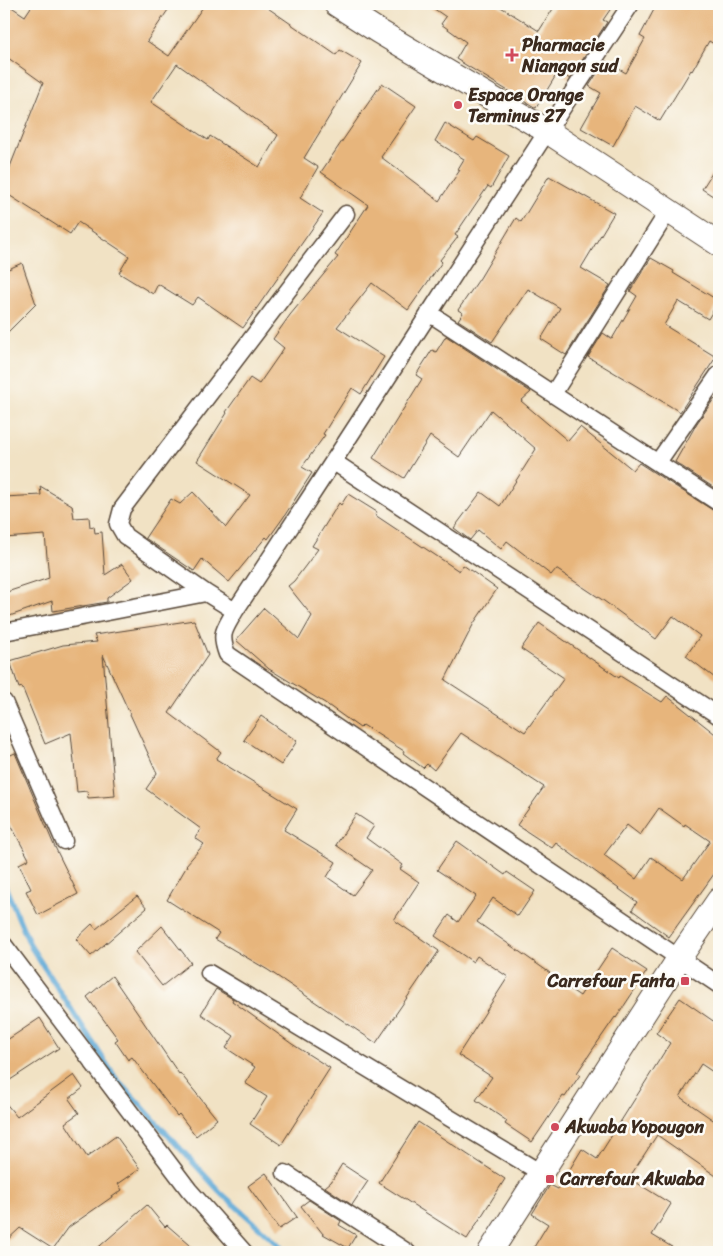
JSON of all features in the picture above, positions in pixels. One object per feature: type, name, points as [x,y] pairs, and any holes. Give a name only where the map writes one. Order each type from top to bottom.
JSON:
[{"type":"street","points":[[336,4],[547,131],[719,244]]},
{"type":"street","points":[[630,4],[334,462],[235,611],[224,631],[222,642],[227,654],[719,985]]},
{"type":"street","points":[[553,394],[668,210]]},
{"type":"street","points":[[235,611],[125,536],[118,524],[122,509],[346,214]]},
{"type":"street","points":[[429,313],[719,503]]},
{"type":"street","points":[[658,462],[719,374]]},
{"type":"street","points":[[334,462],[719,716]]},
{"type":"street","points":[[4,632],[206,593]]},
{"type":"street","points":[[4,702],[64,841]]},
{"type":"street","points":[[490,1252],[680,957],[719,900]]},
{"type":"street","points":[[4,945],[190,1190],[244,1252]]},
{"type":"street","points":[[209,973],[542,1173]]},
{"type":"street","points":[[285,1173],[407,1252]]},
{"type":"building","points":[[4,4],[25,16],[33,4],[172,4],[147,41],[169,56],[205,4],[262,4],[336,55],[340,50],[362,63],[304,158],[318,167],[300,198],[323,213],[243,328],[198,297],[192,305],[158,284],[153,294],[119,273],[129,256],[78,222],[70,234],[4,192],[4,182],[43,83],[4,55]],"holes":[[[177,64],[278,135],[259,167],[210,136],[208,140],[151,102]]]},
{"type":"building","points":[[427,4],[496,4],[539,31],[556,4],[614,4],[603,20],[607,22],[570,79],[558,72],[536,108],[456,59],[466,42],[441,24],[446,17]]},
{"type":"building","points":[[657,4],[719,4],[719,47],[709,41],[660,121],[635,106],[613,146],[581,128],[601,93],[589,86],[605,61],[626,73],[645,39],[640,36]]},
{"type":"building","points":[[382,83],[416,106],[381,157],[439,201],[460,170],[458,169],[464,159],[435,141],[445,123],[474,141],[477,137],[509,156],[491,188],[488,186],[455,235],[458,237],[440,260],[442,262],[408,310],[372,283],[337,327],[384,357],[361,394],[352,388],[323,434],[325,435],[302,467],[312,473],[268,539],[266,537],[229,582],[202,559],[194,571],[145,538],[171,499],[180,504],[193,492],[226,527],[250,495],[197,461],[226,412],[250,378],[259,384],[284,348],[273,339],[290,315],[338,257],[335,255],[368,205],[321,172]]},
{"type":"building","points":[[719,162],[719,200],[702,189]]},
{"type":"building","points":[[549,176],[614,213],[581,268],[610,285],[566,355],[541,339],[560,308],[528,289],[492,342],[458,320],[463,313],[458,310],[480,278],[516,218],[521,222]]},
{"type":"building","points":[[651,258],[719,301],[708,319],[678,301],[664,325],[716,357],[680,412],[588,357],[603,333],[612,339],[637,296],[630,291]]},
{"type":"building","points":[[22,263],[36,304],[4,336],[4,271]]},
{"type":"building","points":[[446,336],[531,392],[521,401],[568,441],[580,427],[633,470],[639,463],[719,513],[719,681],[686,656],[700,636],[673,616],[656,639],[556,569],[551,575],[507,541],[501,549],[478,530],[470,540],[454,528],[481,492],[500,506],[536,449],[491,410],[459,457],[430,436],[404,478],[373,458],[422,379],[416,375],[432,350],[436,352]]},
{"type":"building","points":[[714,399],[719,403],[719,491],[675,462],[697,423]]},
{"type":"building","points":[[40,486],[72,505],[74,518],[89,517],[90,527],[94,526],[95,533],[102,532],[105,575],[122,564],[133,579],[107,598],[107,602],[53,611],[52,601],[4,618],[4,593],[49,578],[45,535],[4,538],[4,497],[41,495]]},
{"type":"building","points":[[348,494],[377,512],[375,515],[459,571],[463,565],[497,589],[474,623],[445,680],[525,732],[564,678],[521,649],[539,623],[619,678],[620,676],[662,702],[667,696],[719,737],[719,867],[669,937],[632,910],[637,902],[556,843],[552,848],[517,825],[544,787],[461,733],[434,770],[427,764],[423,768],[403,753],[404,751],[363,725],[360,728],[325,703],[269,669],[236,640],[264,608],[299,639],[312,616],[288,586],[294,581],[318,549],[312,546],[339,503],[341,505]],"holes":[[[659,808],[684,826],[685,824],[710,841],[683,879],[651,857],[636,879],[604,855],[627,825],[640,835]]]},
{"type":"building","points":[[194,620],[208,655],[169,713],[221,752],[216,759],[297,809],[284,830],[336,862],[327,877],[353,895],[372,870],[336,845],[356,814],[374,826],[366,838],[403,865],[400,869],[419,882],[394,920],[439,951],[376,1043],[268,970],[215,939],[219,933],[167,900],[186,865],[204,844],[195,838],[201,829],[146,789],[157,773],[103,655],[115,796],[88,798],[87,791],[77,792],[71,733],[45,744],[22,687],[19,688],[10,661],[63,645],[97,642],[94,635]]},
{"type":"building","points":[[261,716],[297,741],[281,765],[244,740]]},
{"type":"building","points":[[15,753],[53,843],[78,894],[38,915],[26,891],[31,889],[19,864],[29,859],[4,812],[4,758]]},
{"type":"building","points":[[457,841],[505,875],[507,872],[535,891],[518,916],[493,898],[477,922],[550,973],[549,975],[580,996],[612,948],[647,971],[577,1073],[580,1075],[565,1097],[563,1096],[532,1142],[505,1124],[507,1121],[476,1100],[492,1077],[458,1055],[508,977],[477,956],[473,962],[435,936],[449,915],[458,922],[476,896],[437,870]]},
{"type":"building","points":[[137,896],[147,908],[91,956],[76,939],[92,924],[96,929]]},
{"type":"building","points":[[162,926],[191,963],[162,986],[135,952]]},
{"type":"building","points":[[112,976],[179,1074],[217,1119],[196,1136],[179,1114],[177,1116],[132,1057],[128,1060],[115,1041],[118,1039],[87,997]]},
{"type":"building","points":[[216,989],[233,999],[232,1001],[292,1044],[330,1068],[281,1145],[250,1124],[267,1097],[245,1083],[255,1067],[226,1048],[234,1036],[201,1014]]},
{"type":"building","points":[[680,998],[719,1025],[719,1076],[701,1064],[680,1097],[719,1124],[719,1178],[657,1135],[629,1178],[671,1204],[652,1235],[680,1252],[531,1252],[548,1224],[532,1214],[550,1185],[558,1189],[582,1149],[597,1159],[670,1043],[656,1033]]},
{"type":"building","points":[[40,1018],[59,1048],[4,1084],[4,1042]]},
{"type":"building","points":[[74,1075],[83,1088],[69,1099],[79,1113],[65,1123],[87,1157],[116,1136],[140,1169],[118,1184],[122,1190],[69,1227],[53,1249],[20,1228],[4,1243],[4,1101],[17,1117]]},
{"type":"building","points":[[418,1122],[505,1179],[467,1239],[379,1183]]},
{"type":"building","points":[[342,1164],[368,1181],[352,1205],[325,1187],[331,1182]]},
{"type":"building","points":[[266,1173],[297,1217],[279,1229],[248,1186]]},
{"type":"building","points":[[309,1200],[341,1221],[339,1225],[356,1235],[348,1248],[323,1234],[301,1206]]},
{"type":"building","points":[[147,1205],[165,1227],[167,1225],[198,1252],[93,1252]]},
{"type":"waterway","points":[[4,884],[31,947],[115,1077],[221,1193],[287,1252]]},
{"type":"place","name":"Pharmacie Niangon sud","points":[[512,55]]},
{"type":"place","name":"Espace Orange Terminus 27","points":[[458,105]]},
{"type":"place","name":"Carrefour Fanta","points":[[685,981]]},
{"type":"place","name":"Akwaba Yopougon","points":[[555,1127]]},
{"type":"place","name":"Carrefour Akwaba","points":[[550,1179]]}]
